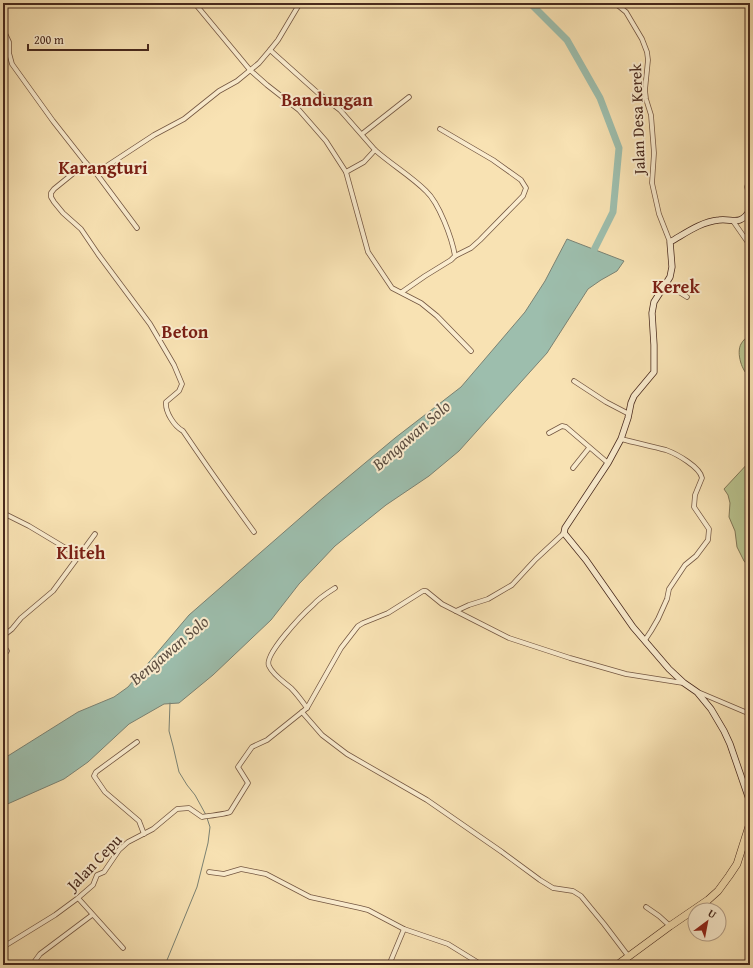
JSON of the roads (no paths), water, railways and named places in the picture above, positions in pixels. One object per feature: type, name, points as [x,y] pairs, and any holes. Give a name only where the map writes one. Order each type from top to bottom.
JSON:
[{"type":"highway","points":[[620,964],[670,926],[708,900],[722,886],[737,864],[750,823]]},
{"type":"street","points":[[188,3],[197,6],[216,31],[250,70],[299,110],[326,141],[346,172],[368,252],[392,288],[421,303],[438,316],[470,351]]},
{"type":"street","points":[[96,173],[154,135],[184,119],[219,91],[237,82],[259,63],[278,40],[300,3]]},
{"type":"street","name":"Jalan Desa Kerek","points":[[456,611],[488,599],[512,585],[564,533],[565,528],[608,463],[621,439],[634,396],[654,372],[652,313],[654,302],[666,284],[671,272],[670,242],[659,214],[652,183],[654,154],[652,124],[645,90],[648,60],[642,39],[626,12],[615,3]]},
{"type":"street","points":[[3,29],[9,42],[9,53],[12,64],[137,228]]},
{"type":"street","points":[[270,50],[318,93],[340,110],[375,150],[388,162],[416,182],[431,197],[451,238],[455,256]]},
{"type":"street","points":[[362,134],[409,97]]},
{"type":"street","points":[[402,292],[455,256],[471,248],[523,196],[526,188],[524,182],[493,160],[440,129]]},
{"type":"street","points":[[346,172],[364,162],[375,150]]},
{"type":"street","points":[[86,163],[54,188],[51,193],[51,197],[63,213],[81,229],[150,324],[174,365],[182,383],[179,391],[166,402],[165,405],[178,428],[183,431],[224,489],[233,505],[254,532]]},
{"type":"street","points":[[750,177],[748,188],[750,199]]},
{"type":"street","points":[[670,242],[696,226],[718,220],[733,221],[743,218],[750,210]]},
{"type":"street","points":[[733,221],[749,244]]},
{"type":"street","points":[[666,284],[687,297]]},
{"type":"street","points":[[574,381],[606,402],[629,414]]},
{"type":"street","points":[[549,432],[562,426],[566,427],[608,463]]},
{"type":"street","points":[[621,439],[667,450],[696,468],[702,478],[695,495],[694,507],[709,530],[708,540],[696,556],[685,565],[669,589],[667,599],[658,619],[645,640]]},
{"type":"street","points":[[573,468],[589,448]]},
{"type":"street","points":[[3,513],[29,526],[79,556]]},
{"type":"street","points":[[564,533],[586,560],[633,627],[669,669],[684,683],[697,692],[750,714]]},
{"type":"street","points":[[3,636],[12,629],[21,618],[53,591],[95,534]]},
{"type":"street","points":[[306,708],[291,689],[273,672],[268,663],[282,638],[314,603],[335,588]]},
{"type":"street","points":[[628,957],[581,896],[573,891],[553,888],[427,800],[347,754],[322,735],[302,712],[311,702],[341,648],[361,624],[388,613],[425,590],[438,602],[509,638],[626,674],[684,683]]},
{"type":"street","points":[[3,645],[7,651],[3,656]]},
{"type":"street","points":[[697,692],[711,709],[724,730],[750,802]]},
{"type":"street","name":"Jalan Cepu","points":[[3,947],[55,915],[78,898],[93,885],[96,876],[104,872],[119,850],[128,842],[153,830],[178,808],[189,808],[202,817],[226,814],[230,812],[248,784],[248,781],[238,766],[250,748],[267,740],[302,712]]},
{"type":"street","points":[[137,742],[96,772],[94,776],[105,792],[139,821],[144,834]]},
{"type":"street","points":[[209,872],[224,874],[241,869],[266,874],[303,895],[364,909],[404,929],[448,944],[482,965]]},
{"type":"street","points":[[78,898],[123,948]]},
{"type":"street","points":[[646,907],[670,926]]},
{"type":"street","points":[[32,965],[40,954],[92,915]]},
{"type":"street","points":[[389,965],[404,929]]},
{"type":"water","points":[[567,239],[624,261],[617,271],[588,289],[547,353],[459,451],[429,476],[386,505],[335,546],[299,584],[271,620],[213,675],[179,703],[164,704],[129,724],[88,762],[64,779],[3,806],[3,759],[78,712],[114,697],[128,687],[189,615],[323,498],[395,438],[461,387],[525,312],[545,281]]},
{"type":"waterway","name":"Bengawan Solo","points":[[530,3],[567,40],[600,98],[619,148],[613,212],[590,258]]},
{"type":"waterway","points":[[170,703],[169,731],[179,772],[195,795],[206,815]]},
{"type":"waterway","points":[[165,965],[197,887],[208,843],[210,827],[207,818]]},
{"type":"district","name":"Bandungan","points":[[327,100]]},
{"type":"district","name":"Karangturi","points":[[103,168]]},
{"type":"district","name":"Kerek","points":[[676,287]]},
{"type":"district","name":"Beton","points":[[185,332]]},
{"type":"district","name":"Kliteh","points":[[81,553]]}]
